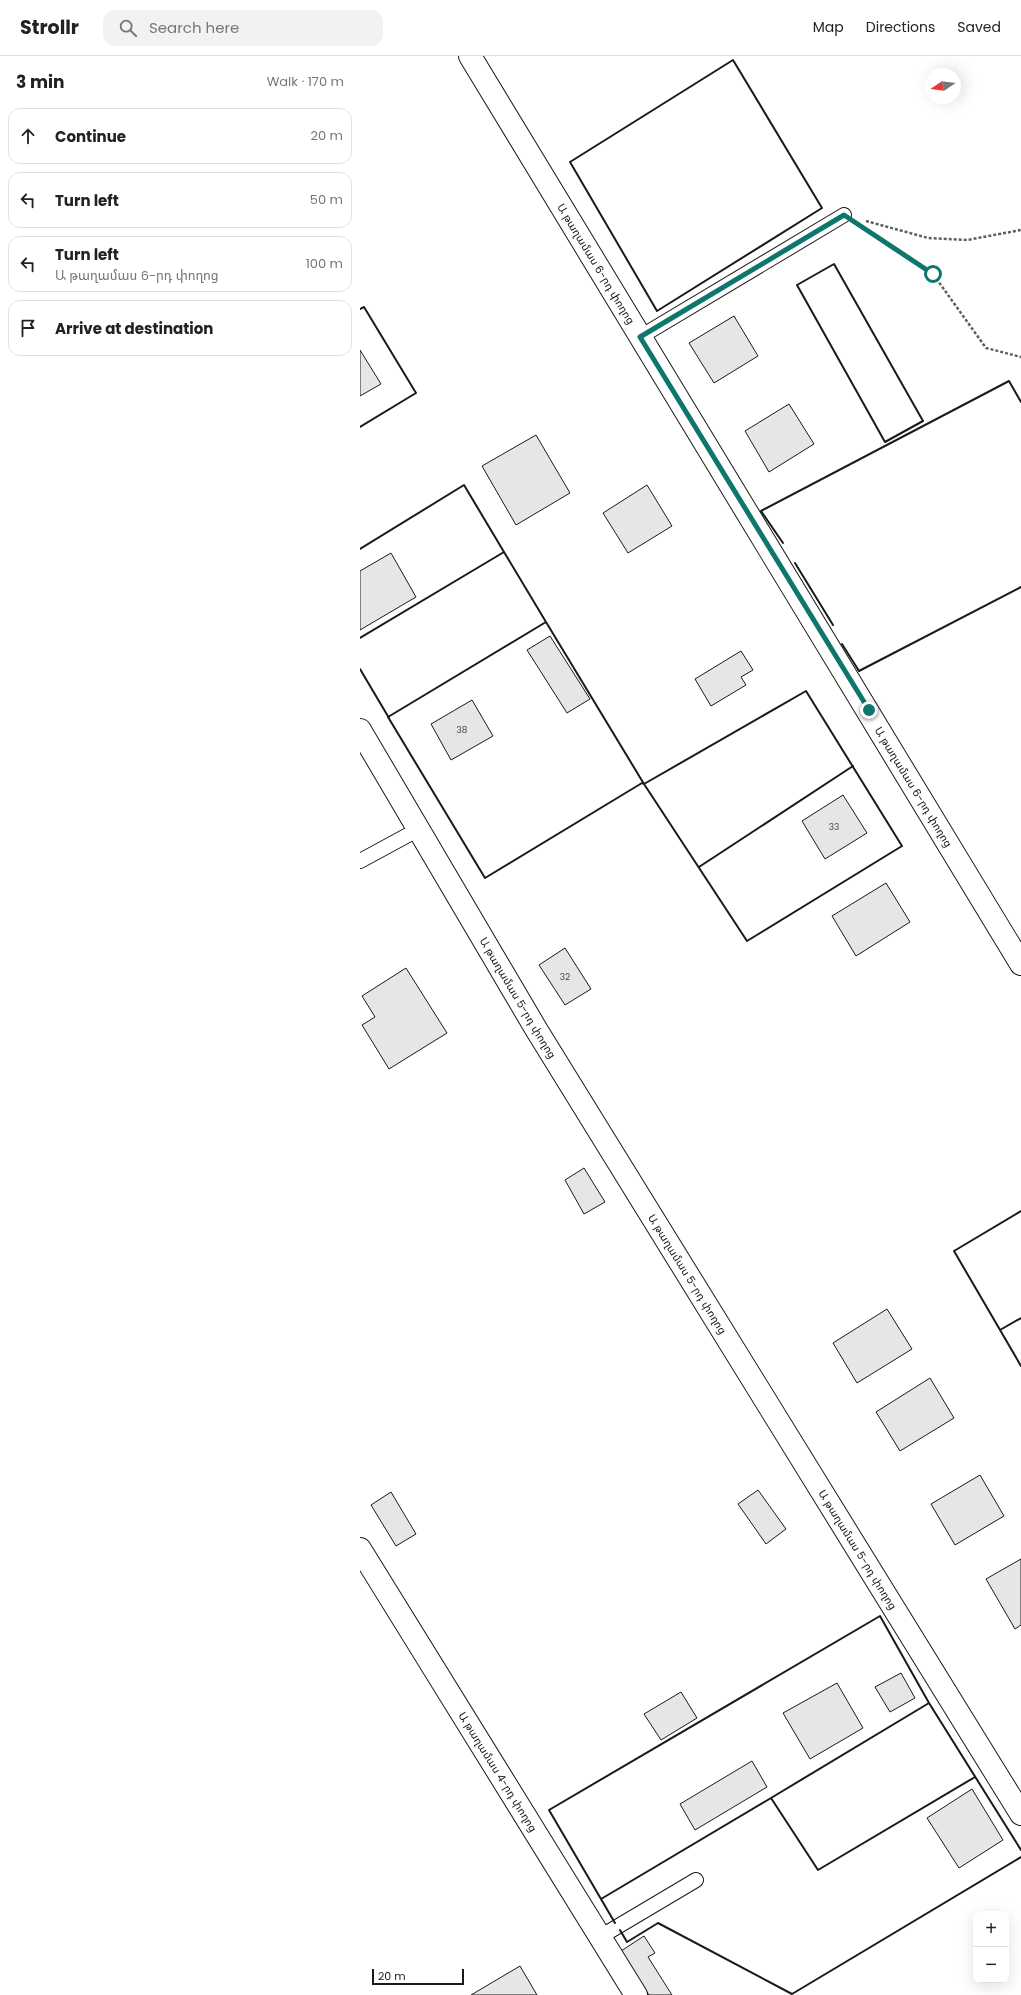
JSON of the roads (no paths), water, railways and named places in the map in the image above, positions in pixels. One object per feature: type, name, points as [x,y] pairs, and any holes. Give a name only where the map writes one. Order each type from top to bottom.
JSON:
[{"type":"street","name":"Ա թաղամաս 6-րդ փողոց","points":[[470,56],[1021,964]]},
{"type":"street","name":"Ա թաղամաս 5-րդ փողոց","points":[[360,730],[536,1029],[1021,1814]]},
{"type":"street","name":"Ա թաղամաս 4-րդ փողոց","points":[[360,1549],[636,1995]]},
{"type":"lane","points":[[640,337],[844,215]]},
{"type":"lane","points":[[360,861],[419,829]]},
{"type":"lane","points":[[600,1937],[696,1880]]}]
